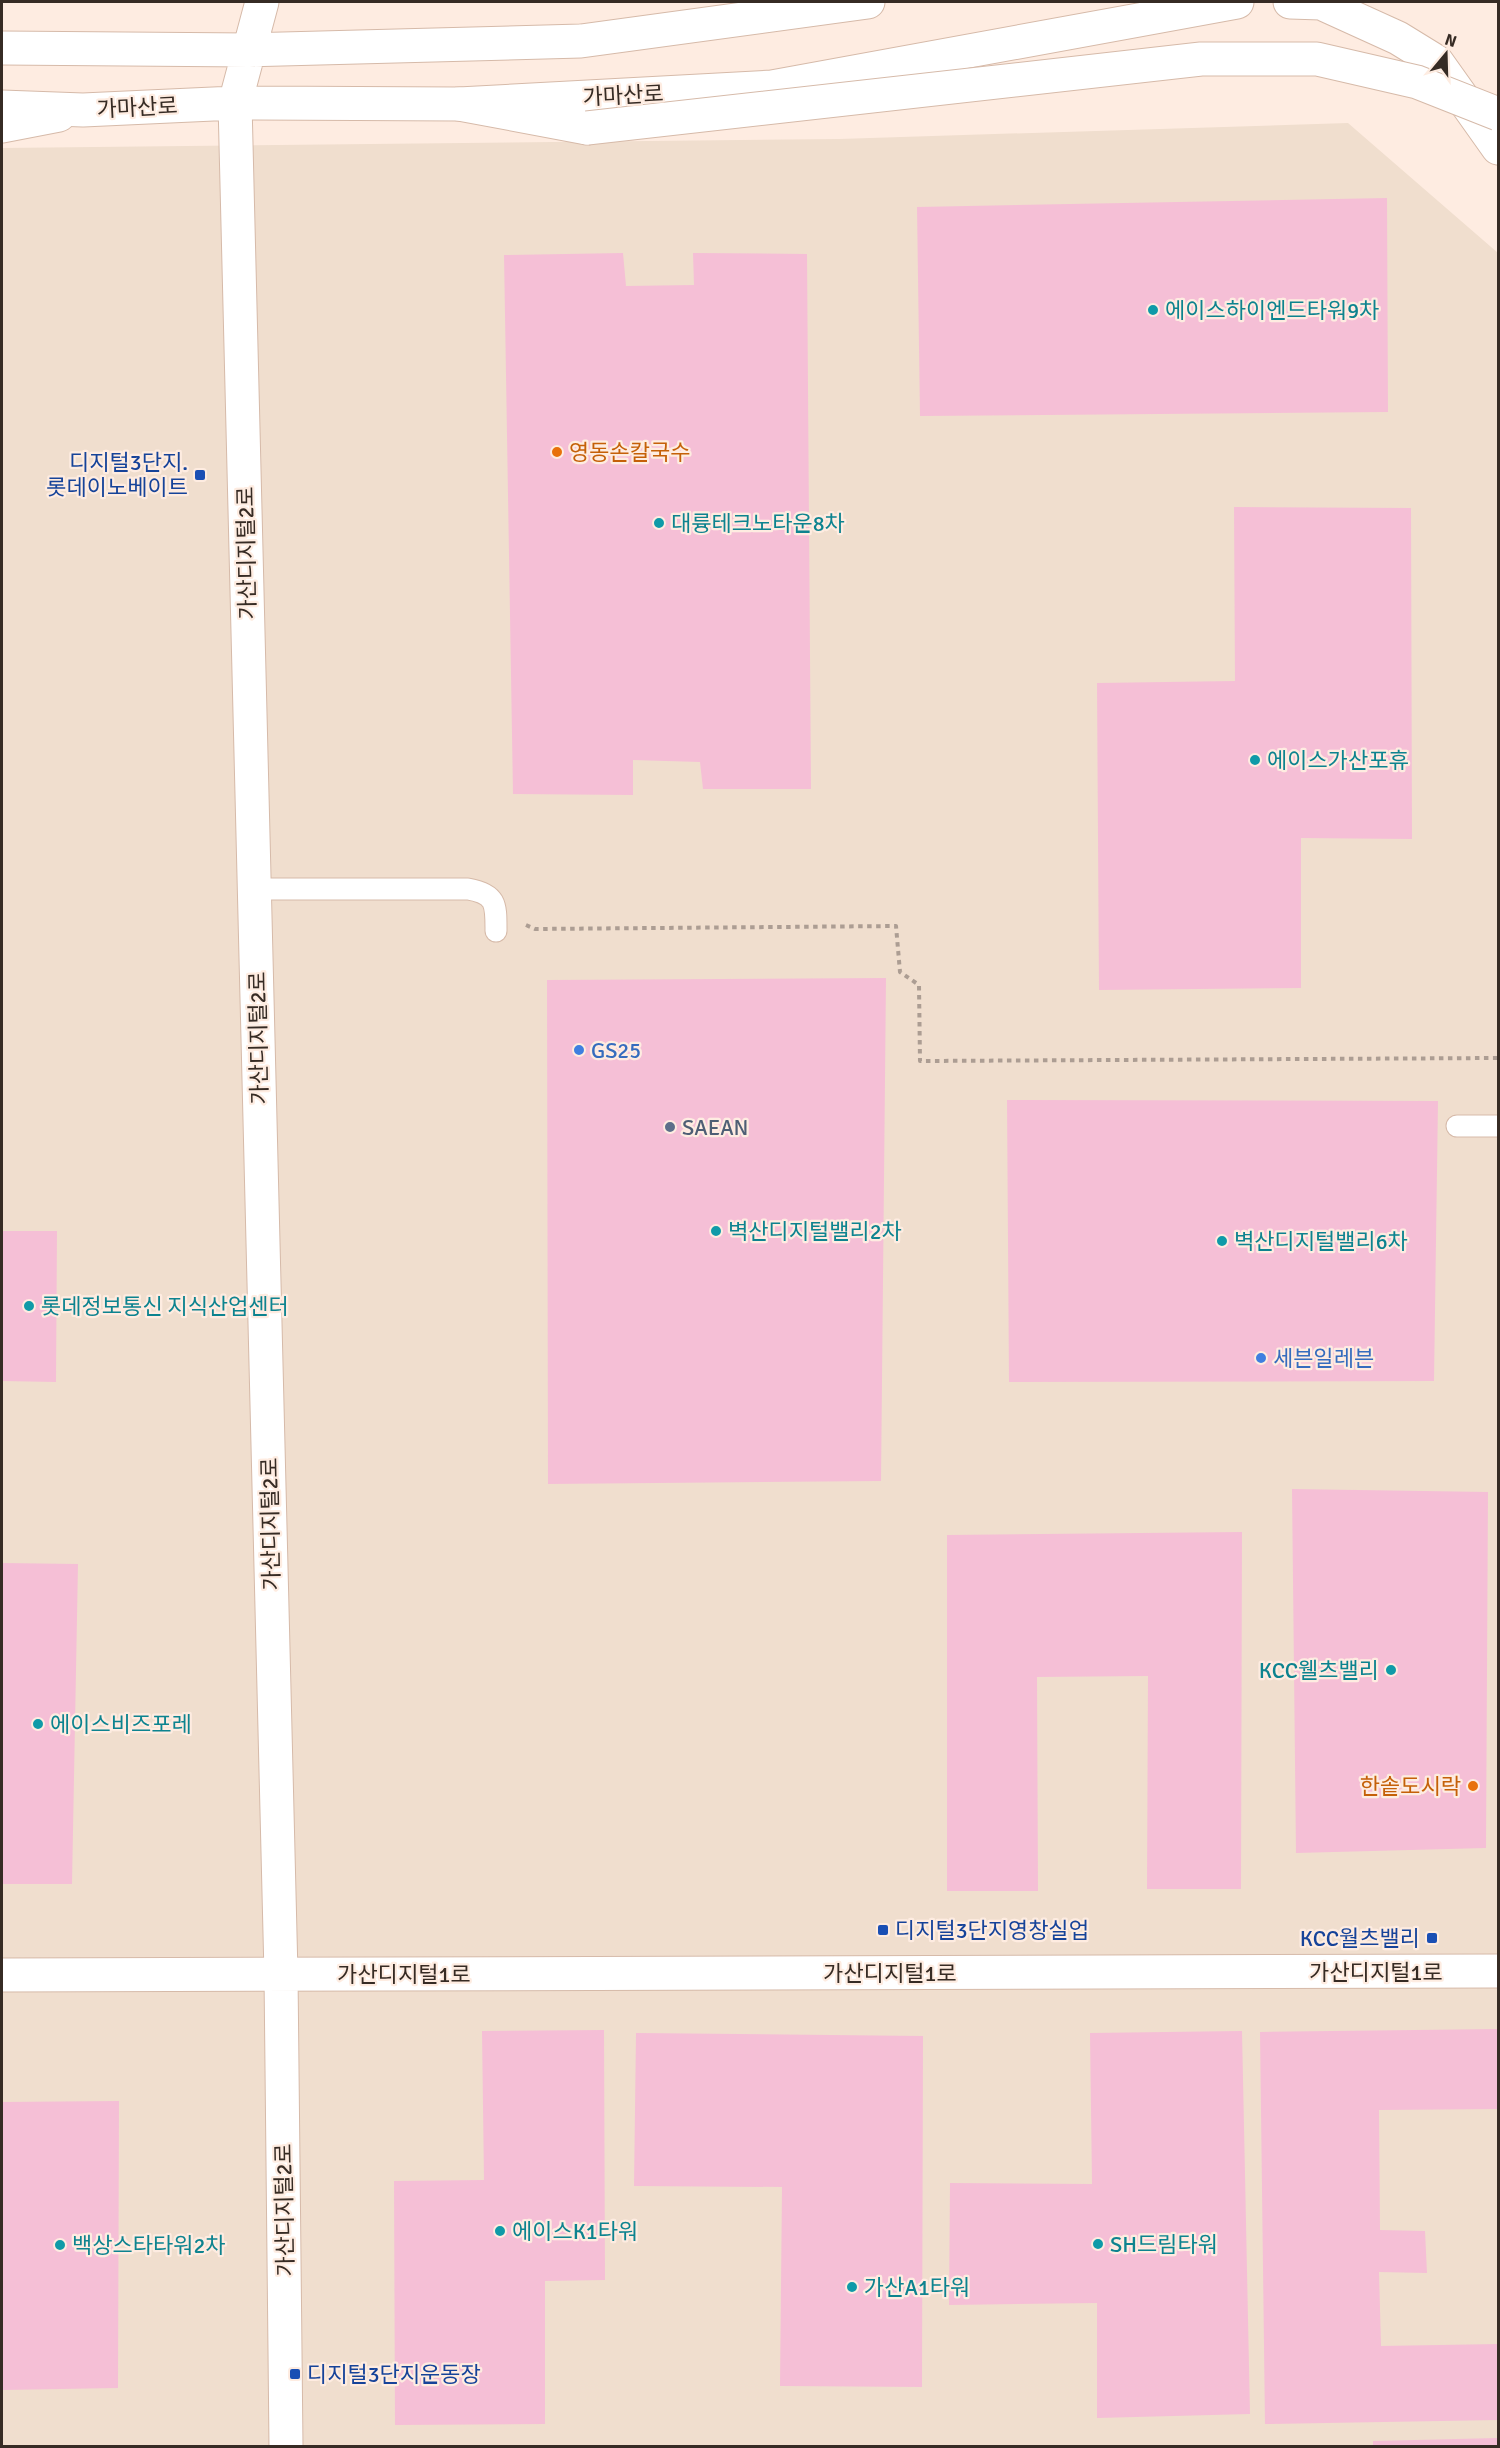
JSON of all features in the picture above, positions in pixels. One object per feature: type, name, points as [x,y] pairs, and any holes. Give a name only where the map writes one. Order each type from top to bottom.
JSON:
[{"type":"street","points":[[249,51],[262,2]]},
{"type":"street","points":[[2,48],[249,51],[581,41],[868,2]]},
{"type":"street","name":"가마산로","points":[[2,106],[83,110],[235,103],[459,104],[772,87],[1237,2]]},
{"type":"street","points":[[1290,2],[1322,3],[1398,38],[1437,62],[1498,148]]},
{"type":"street","name":"가산디지털2로","points":[[249,51],[235,103],[281,1974],[286,2446]]},
{"type":"street","points":[[459,104],[587,128],[1201,59],[1317,59],[1417,82],[1498,114]]},
{"type":"street","points":[[2,126],[83,110]]},
{"type":"street","name":"가산디지털1로","points":[[281,1974],[1498,1971]]},
{"type":"street","points":[[2,1975],[281,1974]]},
{"type":"lane","points":[[254,889],[468,889],[482,891],[490,897],[495,905],[496,920]]},
{"type":"lane","points":[[1457,1126],[1498,1126]]},
{"type":"path","points":[[496,920],[535,929],[896,926],[900,972],[919,985],[920,1061],[1498,1058]]},
{"type":"shaded area","points":[[1348,123],[1498,253],[1498,2446],[2,2446],[2,148],[839,139]]},
{"type":"building","name":"에이스하이엔드타워9차","points":[[1387,198],[1388,412],[920,416],[917,207]]},
{"type":"building","name":"대륭테크노타운8차","points":[[623,253],[626,286],[694,285],[693,253],[807,254],[811,789],[703,789],[700,762],[633,760],[633,795],[513,794],[504,255]]},
{"type":"building","name":"에이스가산포휴","points":[[1234,507],[1411,508],[1412,839],[1301,838],[1301,988],[1099,990],[1097,683],[1235,681]]},
{"type":"building","name":"벽산디지털밸리2차","points":[[886,978],[881,1481],[548,1484],[547,980]]},
{"type":"building","name":"벽산디지털밸리6차","points":[[1007,1100],[1438,1101],[1434,1381],[1009,1382]]},
{"type":"building","name":"롯데정보통신 지식산업센터","points":[[2,1231],[57,1231],[56,1382],[2,1381]]},
{"type":"building","name":"KCC웰츠밸리","points":[[1292,1489],[1488,1492],[1486,1848],[1296,1853]]},
{"type":"building","points":[[1242,1532],[1241,1889],[1147,1889],[1148,1676],[1037,1677],[1038,1891],[947,1891],[947,1535]]},
{"type":"building","name":"에이스비즈포레","points":[[2,1563],[78,1564],[72,1884],[2,1884]]},
{"type":"building","points":[[1498,2029],[1498,2109],[1379,2110],[1380,2230],[1425,2231],[1427,2273],[1379,2272],[1381,2346],[1498,2344],[1498,2420],[1265,2424],[1260,2032]]},
{"type":"building","name":"에이스K1타워","points":[[604,2030],[605,2280],[545,2281],[545,2424],[395,2425],[394,2181],[484,2180],[482,2031]]},
{"type":"building","name":"SH드림타워","points":[[1242,2031],[1250,2414],[1097,2418],[1097,2303],[949,2305],[950,2183],[1092,2184],[1090,2033]]},
{"type":"building","name":"가산A1타워","points":[[636,2033],[923,2036],[922,2387],[780,2386],[782,2187],[634,2186]]},
{"type":"building","name":"백상스타타워2차","points":[[119,2101],[118,2388],[2,2390],[2,2102]]},
{"type":"building","points":[[1498,2438],[1498,2446],[1373,2446],[1373,2441]]},
{"type":"place","name":"에이스하이엔드타워9차","points":[[1153,310]]},
{"type":"place","name":"영동손칼국수","points":[[557,452]]},
{"type":"place","name":"디지털3단지. 롯데이노베이트","points":[[200,475]]},
{"type":"place","name":"대륭테크노타운8차","points":[[659,523]]},
{"type":"place","name":"에이스가산포휴","points":[[1255,760]]},
{"type":"place","name":"GS25","points":[[579,1050]]},
{"type":"place","name":"SAEAN","points":[[670,1127]]},
{"type":"place","name":"벽산디지털밸리2차","points":[[716,1231]]},
{"type":"place","name":"벽산디지털밸리6차","points":[[1222,1241]]},
{"type":"place","name":"롯데정보통신 지식산업센터","points":[[29,1306]]},
{"type":"place","name":"세븐일레븐","points":[[1261,1358]]},
{"type":"place","name":"KCC웰츠밸리","points":[[1391,1670]]},
{"type":"place","name":"에이스비즈포레","points":[[38,1724]]},
{"type":"place","name":"한솥도시락","points":[[1473,1786]]},
{"type":"place","name":"디지털3단지영창실업","points":[[883,1930]]},
{"type":"place","name":"KCC월츠밸리","points":[[1432,1938]]},
{"type":"place","name":"에이스K1타워","points":[[500,2231]]},
{"type":"place","name":"SH드림타워","points":[[1098,2244]]},
{"type":"place","name":"백상스타타워2차","points":[[60,2245]]},
{"type":"place","name":"가산A1타워","points":[[852,2287]]},
{"type":"place","name":"디지털3단지운동장","points":[[295,2374]]}]
